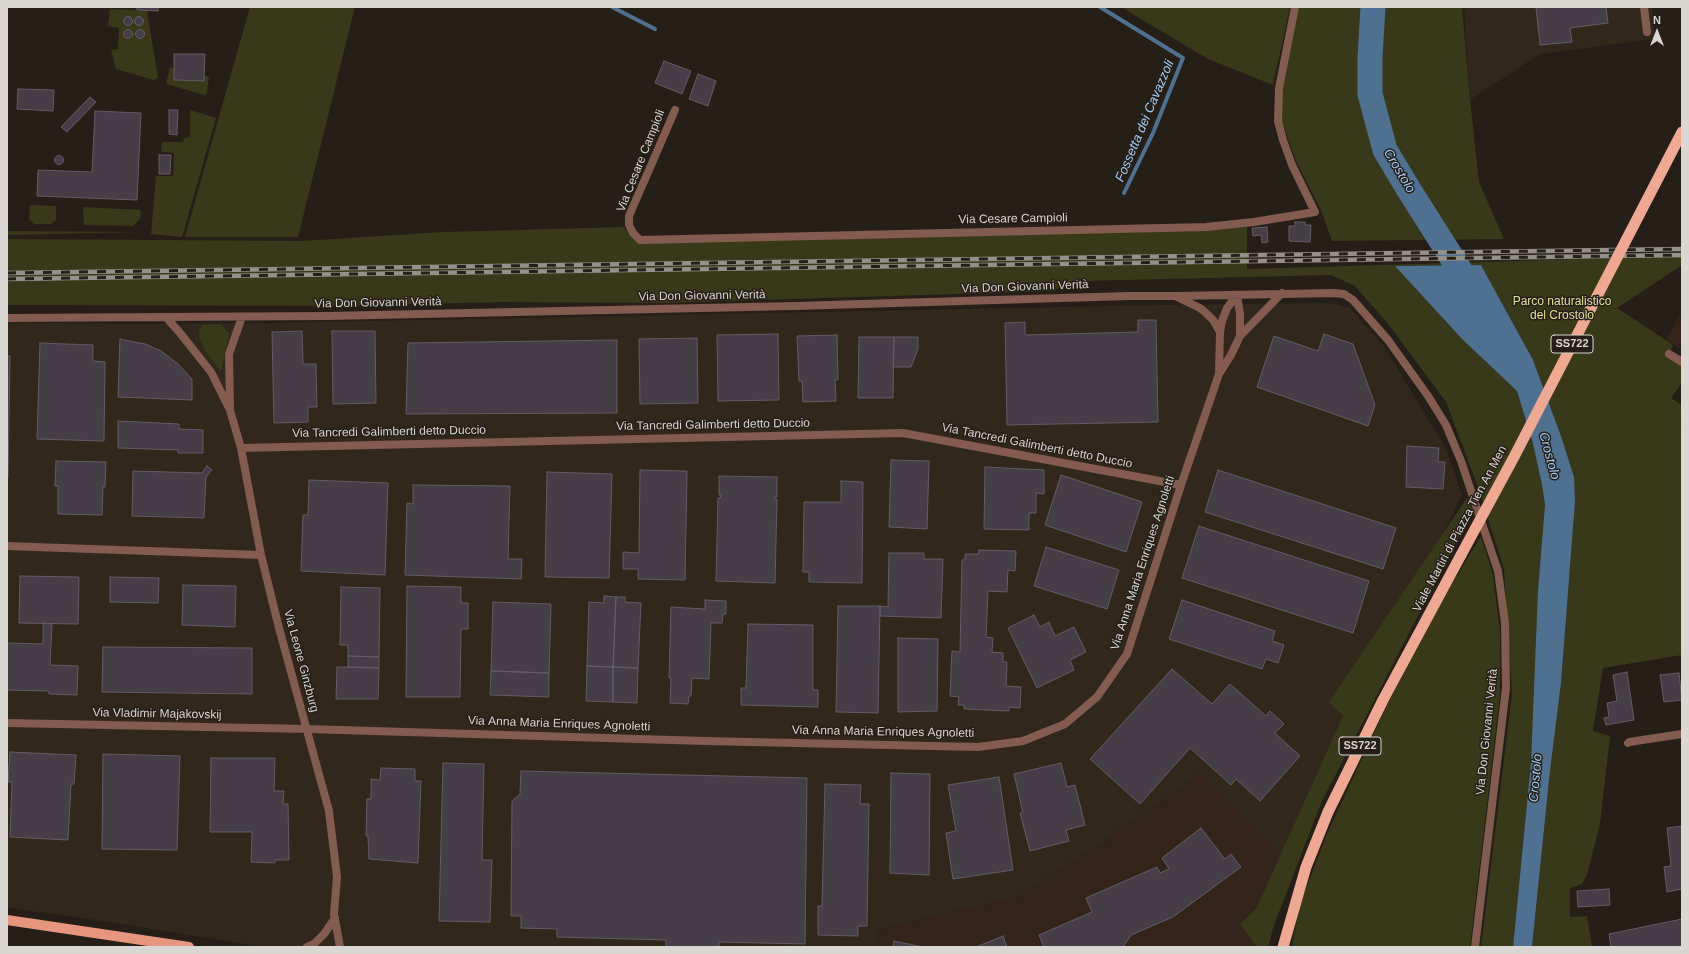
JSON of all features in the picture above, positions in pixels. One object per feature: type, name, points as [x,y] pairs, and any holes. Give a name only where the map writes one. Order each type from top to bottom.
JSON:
[{"type":"highway","name":"Viale Martiri di Piazza Tien An Men","points":[[1283,947],[1304,874],[1328,812],[1383,700],[1514,458],[1682,132]]},
{"type":"main road","points":[[7,920],[189,947]]},
{"type":"street","name":"Via Cesare Campioli","points":[[675,110],[629,216],[629,225],[633,233],[640,240],[1206,227],[1254,222],[1315,212],[1292,165],[1278,120],[1279,88],[1295,7]]},
{"type":"street","points":[[1644,7],[1647,32]]},
{"type":"street","name":"Via Don Giovanni Verità","points":[[7,318],[242,317],[795,306],[1130,296],[1333,292],[1344,294],[1353,300],[1388,340],[1428,396],[1446,425],[1461,461],[1498,571],[1505,623],[1506,688],[1475,947]]},
{"type":"street","name":"Via Anna Maria Enriques Agnoletti","points":[[307,729],[705,741],[978,747],[1023,741],[1065,724],[1097,697],[1127,654],[1181,485],[1219,374],[1234,350],[1240,336],[1282,293]]},
{"type":"street","name":"Via Anna Maria Enriques Agnoletti","points":[[1219,374],[1220,332],[1224,316],[1237,295]]},
{"type":"street","name":"Via Anna Maria Enriques Agnoletti","points":[[1237,295],[1240,314],[1240,336]]},
{"type":"street","points":[[1177,296],[1200,308],[1213,320],[1220,332]]},
{"type":"street","name":"Via Leone Ginzburg","points":[[230,410],[229,354],[242,317]]},
{"type":"street","name":"Via Leone Ginzburg","points":[[166,318],[211,372],[230,410],[240,448],[261,555],[279,628],[329,812],[337,877],[335,918],[340,947]]},
{"type":"street","points":[[1669,354],[1682,362]]},
{"type":"street","name":"Via Tancredi Galimberti detto Duccio","points":[[240,448],[903,433],[1181,485]]},
{"type":"street","points":[[7,546],[261,555]]},
{"type":"street","name":"Via Vladimir Majakovskij","points":[[7,723],[307,729]]},
{"type":"street","points":[[1628,743],[1682,734]]},
{"type":"street","points":[[307,947],[314,944],[324,934],[335,918]]},
{"type":"shaded area","points":[[1464,7],[1652,7],[1655,39],[1540,54],[1470,100]]},
{"type":"shaded area","points":[[1331,303],[1350,308],[1384,346],[1447,450],[1462,495],[1283,857],[1200,774],[1099,845],[1019,896],[879,930],[875,947],[264,947],[76,917],[7,908],[7,322],[125,324],[266,323],[1159,305]]},
{"type":"shaded area","points":[[1682,312],[1682,350],[1665,340]]},
{"type":"shaded area","points":[[1200,774],[1283,857],[1263,947],[875,947],[879,930],[1019,896],[1099,845]]},
{"type":"green space","points":[[250,7],[355,7],[298,237],[185,237]]},
{"type":"green space","points":[[1121,7],[1290,7],[1273,85],[1208,59]]},
{"type":"green space","points":[[1298,7],[1462,7],[1479,182],[1504,239],[1332,241],[1321,210],[1296,161],[1282,122],[1280,94]]},
{"type":"green space","points":[[110,9],[147,11],[158,78],[154,80],[116,69],[111,50],[118,49],[119,28],[108,26]]},
{"type":"green space","points":[[170,67],[174,68],[174,80],[204,81],[204,75],[209,77],[207,93],[204,95],[166,84]]},
{"type":"green space","points":[[190,110],[216,118],[182,237],[151,234],[156,176],[173,176],[174,153],[161,152],[162,142],[183,142],[184,138],[190,137]]},
{"type":"green space","points":[[30,205],[56,206],[56,220],[51,224],[34,224],[29,219]]},
{"type":"green space","points":[[83,207],[141,210],[140,219],[133,226],[84,225]]},
{"type":"green space","name":"Parco naturalistico del Crostolo","points":[[624,227],[629,234],[639,242],[1195,230],[1247,227],[1247,269],[1682,256],[1682,265],[1617,308],[1673,345],[1669,354],[1682,362],[1682,383],[1671,398],[1682,405],[1682,421],[1680,425],[1682,426],[1682,655],[1603,668],[1593,731],[1610,736],[1600,824],[1587,875],[1582,884],[1570,888],[1570,917],[1587,916],[1592,947],[1532,947],[1550,771],[1561,683],[1575,502],[1561,436],[1533,360],[1481,265],[1396,266],[1463,340],[1517,391],[1533,444],[1542,485],[1545,505],[1531,762],[1513,947],[1481,947],[1512,694],[1504,569],[1478,487],[1446,402],[1389,325],[1355,286],[1331,275],[1083,281],[1062,285],[1055,291],[661,303],[503,302],[333,306],[7,305],[7,239],[302,241],[443,232]]},
{"type":"green space","points":[[7,231],[141,232],[7,235]]},
{"type":"green space","points":[[203,325],[222,325],[229,334],[221,372],[205,351],[199,337],[199,330]]},
{"type":"green space","points":[[1467,498],[1473,510],[1322,801],[1274,925],[1268,947],[1255,947],[1256,946],[1240,924],[1256,909],[1343,716],[1329,702]]},
{"type":"green space","points":[[1481,536],[1493,575],[1500,632],[1500,694],[1470,947],[1292,947],[1299,907],[1327,834],[1387,705],[1445,596]]},
{"type":"water","points":[[1481,265],[1533,360],[1561,436],[1574,477],[1575,502],[1561,683],[1550,771],[1532,947],[1513,947],[1531,762],[1538,591],[1545,505],[1542,485],[1533,444],[1517,391],[1463,340],[1395,266]]},
{"type":"building","points":[[137,7],[158,7],[158,11],[137,10]]},
{"type":"building","points":[[1536,7],[1606,7],[1608,23],[1570,28],[1572,42],[1540,45]]},
{"type":"building","points":[[126,17],[130,17],[132,21],[130,25],[126,25],[124,23],[124,19]]},
{"type":"building","points":[[137,17],[141,17],[143,21],[141,25],[137,25],[135,23],[135,19]]},
{"type":"building","points":[[126,30],[130,30],[132,34],[130,38],[126,38],[124,36],[124,32]]},
{"type":"building","points":[[138,30],[142,30],[144,34],[142,38],[138,38],[136,36],[136,32]]},
{"type":"building","points":[[174,54],[205,54],[204,81],[174,80]]},
{"type":"building","points":[[664,61],[691,71],[682,94],[655,83]]},
{"type":"building","points":[[698,74],[716,81],[708,106],[689,99]]},
{"type":"building","points":[[18,89],[54,90],[53,111],[17,109]]},
{"type":"building","points":[[90,97],[96,102],[67,132],[61,127]]},
{"type":"building","points":[[169,110],[178,110],[177,135],[169,134]]},
{"type":"building","points":[[95,111],[141,113],[137,200],[37,196],[38,170],[92,172]]},
{"type":"building","points":[[59,155],[64,160],[59,165],[54,160]]},
{"type":"building","points":[[159,155],[171,155],[170,174],[159,174]]},
{"type":"building","points":[[1295,222],[1305,222],[1305,225],[1311,225],[1310,242],[1289,241],[1289,226],[1295,226]]},
{"type":"building","points":[[1267,227],[1268,242],[1262,243],[1261,235],[1253,236],[1252,228]]},
{"type":"building","points":[[1138,320],[1156,320],[1158,422],[1007,425],[1005,323],[1025,322],[1025,335],[1138,332]]},
{"type":"building","points":[[302,331],[303,364],[316,364],[317,407],[308,407],[308,422],[274,423],[272,332]]},
{"type":"building","points":[[332,331],[375,331],[376,403],[333,404]]},
{"type":"building","points":[[778,334],[779,400],[718,401],[717,335]]},
{"type":"building","points":[[1324,334],[1353,344],[1375,405],[1368,426],[1257,387],[1274,336],[1318,351]]},
{"type":"building","points":[[837,335],[838,380],[835,380],[836,401],[803,402],[802,381],[799,381],[797,336]]},
{"type":"building","points":[[859,337],[894,337],[893,398],[858,398]]},
{"type":"building","points":[[894,337],[918,337],[918,349],[911,367],[893,367]]},
{"type":"building","points":[[697,338],[698,403],[640,404],[639,339]]},
{"type":"building","points":[[120,339],[145,344],[161,351],[178,364],[192,379],[192,400],[118,397]]},
{"type":"building","points":[[617,340],[617,413],[406,414],[408,343]]},
{"type":"building","points":[[40,343],[93,345],[93,361],[105,362],[104,441],[37,439]]},
{"type":"building","points":[[7,356],[10,356],[8,478],[7,478]]},
{"type":"building","points":[[118,421],[179,424],[179,429],[203,430],[203,453],[178,453],[178,450],[118,448]]},
{"type":"building","points":[[1407,446],[1439,448],[1438,462],[1445,462],[1443,489],[1406,487]]},
{"type":"building","points":[[891,460],[929,461],[927,529],[889,527]]},
{"type":"building","points":[[56,461],[106,462],[102,515],[58,514],[58,486],[55,486]]},
{"type":"building","points":[[207,466],[212,470],[206,477],[204,518],[132,516],[133,471],[202,473]]},
{"type":"building","points":[[985,467],[1044,470],[1044,494],[1036,493],[1036,513],[1029,513],[1029,530],[984,529]]},
{"type":"building","points":[[640,470],[687,471],[685,580],[638,579],[638,569],[623,569],[623,552],[639,553]]},
{"type":"building","points":[[1218,470],[1396,528],[1383,569],[1205,512]]},
{"type":"building","points":[[547,472],[612,474],[609,578],[545,577]]},
{"type":"building","points":[[1061,475],[1142,502],[1126,552],[1045,525]]},
{"type":"building","points":[[719,476],[777,477],[777,497],[775,496],[775,499],[777,499],[775,583],[716,581],[718,498],[720,498],[721,495],[719,495]]},
{"type":"building","points":[[309,480],[388,483],[385,575],[301,571],[303,515],[308,515]]},
{"type":"building","points":[[841,481],[863,482],[862,583],[809,582],[809,572],[803,572],[804,502],[841,502]]},
{"type":"building","points":[[413,485],[510,486],[508,559],[522,559],[521,579],[405,575],[407,503],[413,504]]},
{"type":"building","points":[[1199,526],[1369,581],[1353,633],[1182,578]]},
{"type":"building","points":[[1046,547],[1119,570],[1107,609],[1034,586]]},
{"type":"building","points":[[979,550],[1016,551],[1015,571],[1008,570],[1007,592],[988,591],[986,637],[993,638],[992,652],[1003,653],[1003,662],[1007,662],[1006,686],[1021,687],[1020,708],[1009,707],[1009,711],[964,709],[964,705],[958,705],[959,697],[950,696],[952,651],[960,652],[962,560],[965,560],[965,554],[978,554]]},
{"type":"building","points":[[889,553],[924,553],[924,559],[943,559],[941,618],[880,616],[880,606],[888,607]]},
{"type":"building","points":[[20,576],[79,577],[78,624],[19,623]]},
{"type":"building","points":[[110,577],[159,578],[158,603],[110,602]]},
{"type":"building","points":[[183,585],[236,586],[235,627],[182,625]]},
{"type":"building","points":[[407,586],[461,587],[461,603],[468,603],[468,629],[461,629],[460,697],[406,697]]},
{"type":"building","points":[[341,587],[380,588],[379,657],[348,656],[348,645],[340,645]]},
{"type":"building","points":[[604,596],[616,597],[613,667],[587,666],[589,602],[604,603]]},
{"type":"building","points":[[616,597],[625,597],[625,602],[641,603],[638,668],[613,667]]},
{"type":"building","points":[[705,600],[726,601],[726,614],[723,614],[722,623],[711,623],[709,679],[692,678],[691,696],[689,696],[688,704],[670,703],[671,678],[669,678],[671,607],[705,609]]},
{"type":"building","points":[[1182,600],[1275,631],[1272,641],[1284,645],[1278,663],[1266,659],[1262,669],[1169,639]]},
{"type":"building","points":[[493,602],[551,604],[549,673],[491,671]]},
{"type":"building","points":[[838,606],[880,606],[878,713],[836,712]]},
{"type":"building","points":[[1034,615],[1040,627],[1049,622],[1055,636],[1074,627],[1086,652],[1070,660],[1074,670],[1037,688],[1008,628]]},
{"type":"building","points":[[43,623],[52,624],[50,665],[78,666],[77,695],[49,694],[49,691],[7,690],[7,643],[43,644]]},
{"type":"building","points":[[748,624],[813,625],[813,690],[818,690],[818,707],[741,705],[741,688],[746,688]]},
{"type":"building","points":[[898,638],[938,639],[937,711],[898,712]]},
{"type":"building","points":[[103,647],[252,648],[252,694],[102,692]]},
{"type":"building","points":[[348,656],[379,657],[379,668],[348,667]]},
{"type":"building","points":[[587,666],[613,667],[613,702],[586,701]]},
{"type":"building","points":[[337,667],[379,668],[378,699],[336,699]]},
{"type":"building","points":[[613,667],[638,668],[637,703],[613,702]]},
{"type":"building","points":[[1172,669],[1212,704],[1230,684],[1266,716],[1270,711],[1284,724],[1275,733],[1300,756],[1260,801],[1236,779],[1231,785],[1190,748],[1140,804],[1090,759]]},
{"type":"building","points":[[491,671],[549,673],[549,697],[490,695]]},
{"type":"building","points":[[1627,672],[1634,720],[1606,725],[1604,718],[1609,717],[1607,703],[1617,701],[1613,675]]},
{"type":"building","points":[[1679,673],[1682,700],[1664,702],[1660,675]]},
{"type":"building","points":[[10,752],[76,755],[74,784],[71,784],[68,840],[10,837],[12,782],[8,782]]},
{"type":"building","points":[[103,754],[180,756],[177,850],[102,849]]},
{"type":"building","points":[[211,758],[275,758],[274,791],[284,791],[283,804],[288,804],[289,860],[275,860],[275,863],[251,862],[252,832],[210,832]]},
{"type":"building","points":[[443,763],[484,764],[482,860],[492,860],[490,922],[439,921]]},
{"type":"building","points":[[1061,763],[1067,787],[1075,785],[1085,825],[1066,830],[1069,841],[1030,851],[1020,813],[1023,813],[1014,774]]},
{"type":"building","points":[[381,768],[415,769],[415,781],[421,781],[418,863],[369,859],[368,836],[366,836],[367,799],[371,799],[371,779],[380,780]]},
{"type":"building","points":[[521,771],[807,778],[805,944],[719,942],[719,947],[666,947],[666,940],[557,937],[557,929],[521,928],[521,916],[511,916],[512,801],[520,794]]},
{"type":"building","points":[[891,773],[930,774],[929,875],[890,873]]},
{"type":"building","points":[[999,777],[1013,870],[953,879],[946,833],[956,831],[948,785]]},
{"type":"building","points":[[825,784],[861,785],[860,804],[869,804],[867,926],[858,926],[858,936],[818,935],[818,906],[822,906]]},
{"type":"building","points":[[1682,826],[1682,889],[1667,892],[1664,867],[1671,866],[1667,828]]},
{"type":"building","points":[[1201,828],[1225,859],[1231,854],[1241,867],[1173,917],[1131,935],[1123,947],[1044,947],[1039,935],[1092,912],[1086,898],[1157,867],[1160,873],[1169,869],[1162,858]]},
{"type":"building","points":[[1609,889],[1610,905],[1578,907],[1577,891]]},
{"type":"building","points":[[1682,919],[1682,947],[1611,947],[1609,934]]},
{"type":"building","points":[[1003,936],[1007,947],[976,947]]},
{"type":"building","points":[[894,941],[923,947],[893,947]]},
{"type":"waterway","points":[[612,7],[655,29]]},
{"type":"waterway","name":"Fossetta dei Cavazzoli","points":[[1100,7],[1183,58],[1153,133],[1124,193]]},
{"type":"waterway","name":"Crostolo","points":[[1373,7],[1370,57],[1370,94],[1385,150],[1475,294]]},
{"type":"railway","points":[[7,273],[1682,249]]},
{"type":"railway","points":[[7,279],[1682,255]]}]
